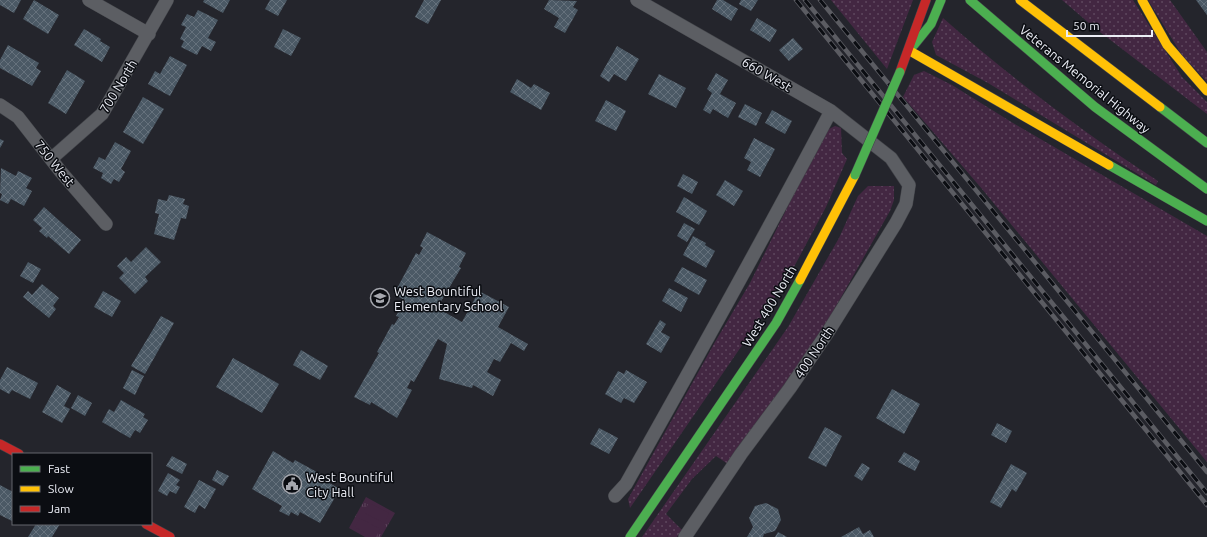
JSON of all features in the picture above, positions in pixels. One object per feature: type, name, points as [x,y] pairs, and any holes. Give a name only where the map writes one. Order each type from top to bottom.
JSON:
[{"type":"main road","points":[[910,51],[919,17],[926,0]]},
{"type":"main road","points":[[910,51],[931,24],[941,0]]},
{"type":"main road","name":"Veterans Memorial Highway","points":[[970,0],[1096,107],[1207,189]]},
{"type":"main road","name":"Veterans Memorial Highway","points":[[1020,0],[1207,143]]},
{"type":"main road","points":[[1142,0],[1167,45],[1207,91]]},
{"type":"main road","points":[[910,51],[1207,221]]},
{"type":"main road","name":"West 400 North","points":[[630,537],[776,323],[815,254],[855,175],[910,51]]},
{"type":"main road","points":[[0,444],[17,453]]},
{"type":"main road","points":[[148,525],[170,537]]},
{"type":"street","points":[[89,0],[149,34]]},
{"type":"street","name":"700 North","points":[[51,159],[102,114],[149,34],[167,0]]},
{"type":"street","name":"660 West","points":[[637,0],[831,111],[891,158]]},
{"type":"street","name":"750 West","points":[[0,105],[18,117],[106,224]]},
{"type":"street","points":[[615,496],[626,484],[680,389],[831,111]]},
{"type":"street","name":"400 North","points":[[685,537],[741,454],[816,350],[896,223],[906,204],[909,185],[891,158]]},
{"type":"green space","points":[[831,0],[913,0],[887,69]]},
{"type":"green space","points":[[1062,0],[1133,0],[1182,77],[1207,102],[1207,114],[1096,29]]},
{"type":"green space","points":[[1148,0],[1170,0],[1207,52],[1207,82],[1182,55]]},
{"type":"green space","points":[[943,18],[1021,83],[1102,143],[1158,181],[1156,185],[988,83],[936,55],[932,42]]},
{"type":"green space","points":[[924,71],[952,85],[1013,123],[1207,236],[1207,462],[982,189],[903,97],[914,75]]},
{"type":"green space","points":[[835,126],[841,128],[842,153],[847,159],[826,207],[787,280],[630,508],[628,499],[715,342],[750,283],[819,143],[827,130]]},
{"type":"green space","points":[[868,186],[894,186],[894,200],[890,211],[814,345],[728,464],[716,456],[692,479],[666,514],[682,530],[677,537],[642,537],[788,327],[839,238],[858,196]]},
{"type":"green space","points":[[366,497],[395,513],[381,537],[365,537],[349,528]]},
{"type":"green space","points":[[369,503],[389,513],[384,523],[363,512]]},
{"type":"green space","points":[[360,518],[380,529],[376,537],[372,537],[355,527]]},
{"type":"building","points":[[0,0],[21,0],[14,13],[0,5]]},
{"type":"building","points":[[34,0],[59,15],[48,34],[23,19]]},
{"type":"building","points":[[204,0],[230,0],[223,13],[203,2]]},
{"type":"building","points":[[270,0],[287,0],[278,16],[265,9]]},
{"type":"building","points":[[424,0],[441,0],[428,24],[415,17]]},
{"type":"building","points":[[549,0],[577,1],[573,7],[578,10],[565,33],[554,27],[559,18],[544,9]]},
{"type":"building","points":[[717,0],[723,0],[738,9],[731,21],[712,9]]},
{"type":"building","points":[[741,0],[758,0],[751,11],[739,4]]},
{"type":"building","points":[[1196,0],[1207,0],[1207,15]]},
{"type":"building","points":[[198,10],[218,20],[208,38],[216,42],[211,51],[202,46],[197,55],[181,47],[184,41],[180,39],[186,27],[181,25],[187,14],[194,17]]},
{"type":"building","points":[[757,18],[777,30],[770,42],[750,30]]},
{"type":"building","points":[[84,29],[101,39],[100,41],[110,47],[102,62],[74,45]]},
{"type":"building","points":[[283,29],[301,38],[291,56],[274,47]]},
{"type":"building","points":[[793,38],[803,49],[789,61],[779,50]]},
{"type":"building","points":[[8,45],[39,63],[36,68],[41,71],[32,86],[0,68],[0,60]]},
{"type":"building","points":[[617,46],[639,59],[626,81],[614,74],[609,82],[600,76]]},
{"type":"building","points":[[170,56],[187,65],[170,96],[148,84],[155,71],[160,74]]},
{"type":"building","points":[[67,70],[85,81],[66,114],[48,103]]},
{"type":"building","points":[[716,73],[728,80],[720,94],[736,103],[728,118],[713,109],[710,114],[703,110],[712,93],[707,89]]},
{"type":"building","points":[[659,74],[686,88],[676,108],[648,94]]},
{"type":"building","points":[[517,79],[531,88],[534,84],[550,93],[541,110],[510,92]]},
{"type":"building","points":[[143,97],[164,109],[143,144],[123,132]]},
{"type":"building","points":[[606,100],[626,111],[616,131],[595,121]]},
{"type":"building","points":[[745,104],[762,113],[756,126],[738,117]]},
{"type":"building","points":[[772,110],[792,121],[785,134],[765,123]]},
{"type":"building","points":[[754,138],[775,149],[760,177],[747,170],[751,162],[744,158]]},
{"type":"building","points":[[0,139],[4,141],[0,148]]},
{"type":"building","points":[[115,142],[131,151],[121,169],[125,172],[119,182],[114,179],[111,184],[101,178],[103,173],[93,168],[99,157],[105,160]]},
{"type":"building","points":[[1,168],[16,176],[18,171],[32,178],[26,188],[32,191],[24,206],[11,199],[8,204],[0,200],[2,194],[0,193]]},
{"type":"building","points":[[683,174],[698,182],[692,194],[677,186]]},
{"type":"building","points":[[725,180],[743,191],[734,206],[716,195]]},
{"type":"building","points":[[169,195],[185,199],[183,204],[189,206],[186,219],[181,218],[174,240],[154,234],[159,214],[155,213],[158,199],[167,201]]},
{"type":"building","points":[[684,197],[707,211],[699,225],[676,212]]},
{"type":"building","points":[[44,207],[81,240],[69,254],[48,236],[47,238],[39,231],[42,228],[33,220]]},
{"type":"building","points":[[684,223],[695,229],[687,242],[677,236]]},
{"type":"building","points":[[427,232],[466,253],[459,267],[461,268],[437,308],[462,322],[479,291],[509,307],[498,327],[528,344],[524,351],[511,343],[500,362],[494,359],[487,372],[501,380],[493,396],[473,385],[472,388],[439,379],[447,344],[438,339],[414,382],[411,380],[407,388],[412,390],[397,418],[371,402],[370,405],[354,397],[379,353],[377,352],[392,324],[394,325],[399,317],[396,316],[404,300],[394,294],[416,253],[419,255],[423,248],[420,246]]},
{"type":"building","points":[[693,236],[706,243],[705,245],[715,251],[706,268],[683,255]]},
{"type":"building","points":[[146,247],[161,262],[145,277],[148,281],[135,294],[119,278],[124,273],[117,266],[126,257],[131,262]]},
{"type":"building","points":[[28,262],[41,269],[33,283],[20,276]]},
{"type":"building","points":[[682,267],[707,280],[699,295],[674,281]]},
{"type":"building","points":[[42,284],[59,298],[53,306],[56,309],[49,318],[23,297],[28,291],[32,295]]},
{"type":"building","points":[[669,288],[688,298],[681,312],[662,301]]},
{"type":"building","points":[[103,291],[121,301],[112,317],[94,307]]},
{"type":"building","points":[[161,316],[174,323],[145,374],[131,366]]},
{"type":"building","points":[[660,320],[666,324],[661,332],[670,337],[661,353],[646,344]]},
{"type":"building","points":[[301,350],[328,366],[320,380],[293,365]]},
{"type":"building","points":[[233,358],[279,384],[262,413],[216,387]]},
{"type":"building","points":[[7,367],[38,383],[30,399],[12,390],[9,394],[0,389],[0,380]]},
{"type":"building","points":[[132,370],[144,376],[135,395],[123,388]]},
{"type":"building","points":[[626,370],[647,382],[634,403],[624,398],[621,403],[605,394],[618,371],[624,374]]},
{"type":"building","points":[[57,385],[71,393],[64,406],[70,409],[62,423],[42,412]]},
{"type":"building","points":[[892,389],[920,404],[904,434],[876,418]]},
{"type":"building","points":[[78,395],[92,403],[85,416],[71,408]]},
{"type":"building","points":[[121,400],[145,414],[143,417],[148,420],[140,433],[135,430],[130,438],[102,422],[109,409],[114,412]]},
{"type":"building","points":[[997,423],[1012,431],[1006,443],[991,435]]},
{"type":"building","points":[[825,427],[842,436],[826,467],[808,458]]},
{"type":"building","points":[[599,428],[618,438],[609,454],[590,444]]},
{"type":"building","name":"West Bountiful City Hall","points":[[273,451],[293,463],[295,460],[324,476],[322,479],[340,489],[320,523],[300,512],[298,516],[291,512],[289,516],[279,511],[282,506],[252,489]]},
{"type":"building","points":[[904,452],[920,461],[915,471],[898,462]]},
{"type":"building","points":[[172,456],[187,464],[182,474],[166,466]]},
{"type":"building","points":[[862,463],[870,468],[862,481],[854,476]]},
{"type":"building","points":[[1011,464],[1027,473],[1016,492],[1012,489],[1001,508],[990,502]]},
{"type":"building","points":[[217,470],[229,476],[223,486],[212,480]]},
{"type":"building","points":[[168,473],[180,480],[176,485],[180,487],[176,494],[170,491],[167,496],[158,491]]},
{"type":"building","points":[[199,480],[216,489],[205,509],[199,505],[195,513],[184,507]]},
{"type":"building","points":[[0,485],[12,491],[12,521],[0,515]]},
{"type":"building","points":[[766,503],[778,509],[781,520],[775,531],[764,534],[763,537],[747,537],[753,527],[749,518],[755,506]]},
{"type":"building","points":[[35,525],[59,525],[52,537],[28,537]]},
{"type":"building","points":[[859,527],[863,534],[870,530],[874,537],[841,537]]},
{"type":"building","points":[[778,532],[787,537],[775,537]]},
{"type":"railway","points":[[796,0],[1207,505]]},
{"type":"railway","points":[[805,0],[1207,493]]},
{"type":"railway","points":[[820,0],[1207,472]]},
{"type":"traffic: fast","points":[[914,45],[931,24],[941,0]]},
{"type":"traffic: fast","points":[[970,0],[1095,107],[1207,189]]},
{"type":"traffic: fast","points":[[855,175],[900,72]]},
{"type":"traffic: fast","points":[[1160,107],[1207,143]]},
{"type":"traffic: fast","points":[[1109,165],[1207,221]]},
{"type":"traffic: fast","points":[[630,537],[776,323],[800,280]]},
{"type":"traffic: slow","points":[[1020,0],[1160,107]]},
{"type":"traffic: slow","points":[[1142,0],[1167,45],[1207,91]]},
{"type":"traffic: slow","points":[[910,51],[1109,165]]},
{"type":"traffic: slow","points":[[800,280],[855,175]]},
{"type":"traffic: jam","points":[[900,72],[926,0]]},
{"type":"traffic: jam","points":[[0,444],[17,453]]},
{"type":"traffic: jam","points":[[148,525],[170,537]]},
{"type":"place","name":"West Bountiful Elementary School","points":[[380,298]]},
{"type":"place","name":"West Bountiful City Hall","points":[[292,484]]}]
